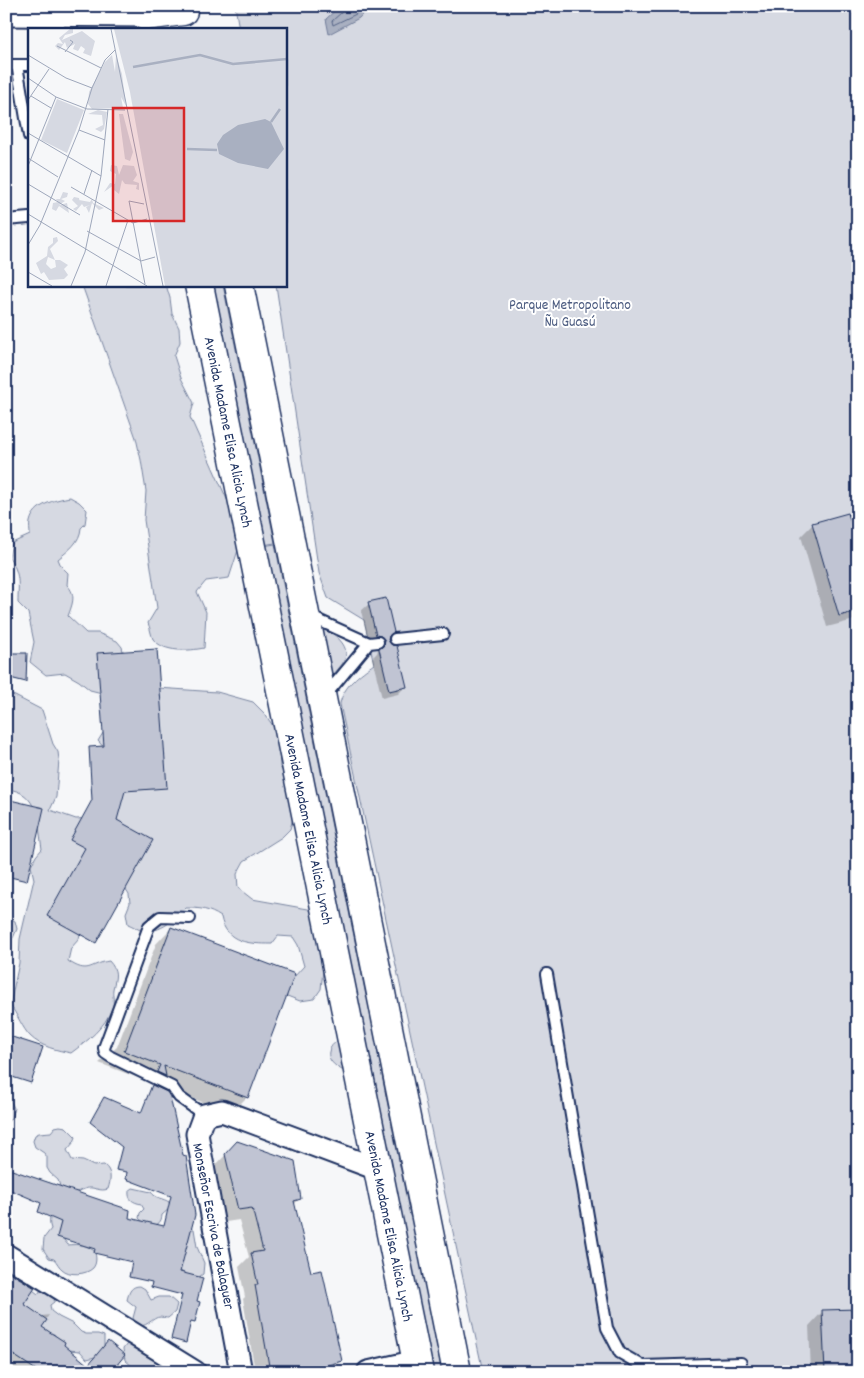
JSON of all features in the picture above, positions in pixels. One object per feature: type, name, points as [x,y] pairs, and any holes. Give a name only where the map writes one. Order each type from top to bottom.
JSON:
[{"type":"highway","name":"Avenida Madame Elisa Alicia Lynch","points":[[199,286],[418,1366]]},
{"type":"highway","points":[[239,286],[458,1372]]},
{"type":"street","points":[[6,15],[48,22],[166,17]]},
{"type":"street","points":[[204,1115],[222,1110],[377,1169]]},
{"type":"street","name":"Monseñor Escriva de Balaguer","points":[[204,1115],[197,1134],[241,1372]]},
{"type":"street","points":[[6,1256],[186,1369]]},
{"type":"street","points":[[368,1372],[418,1366]]},
{"type":"lane","points":[[28,65],[11,65],[28,132]]},
{"type":"lane","points":[[6,220],[28,218]]},
{"type":"lane","points":[[306,614],[373,642],[322,698]]},
{"type":"lane","points":[[396,639],[443,634]]},
{"type":"lane","points":[[190,918],[160,917],[149,926],[104,1048],[105,1053],[110,1057],[172,1087],[179,1097],[204,1115]]},
{"type":"lane","points":[[547,974],[607,1328],[620,1353],[643,1366],[741,1362]]},
{"type":"green space","name":"Parque Metropolitano Ñu Guasú","points":[[235,6],[858,6],[858,1372],[483,1372],[340,704],[348,686],[374,664],[364,620],[328,598],[319,573],[276,286],[286,286],[286,28],[239,28]]},
{"type":"green space","points":[[82,286],[166,286],[172,314],[179,328],[180,342],[174,356],[181,378],[194,403],[190,417],[243,535],[229,578],[206,581],[197,592],[206,612],[204,648],[191,650],[170,649],[158,644],[152,637],[148,623],[157,608],[144,520],[146,491],[136,438]]},
{"type":"green space","points":[[210,286],[223,286],[275,543],[263,545]]},
{"type":"green space","points":[[70,497],[87,510],[85,524],[81,528],[79,537],[70,549],[58,559],[61,566],[68,573],[67,585],[73,596],[68,616],[86,633],[98,633],[117,641],[122,647],[126,663],[102,693],[90,690],[65,673],[46,675],[30,662],[34,642],[28,613],[18,603],[17,574],[9,557],[12,543],[30,535],[32,516],[40,507]]},
{"type":"green space","points":[[275,544],[366,996],[372,996],[376,1019],[372,1022],[380,1063],[383,1067],[382,1076],[410,1216],[417,1226],[431,1290],[427,1296],[442,1372],[430,1372],[351,1074],[334,1065],[329,1057],[332,1046],[344,1036],[263,546]]},
{"type":"green space","points":[[324,627],[340,640],[346,654],[345,659],[333,675],[331,675],[321,628]]},
{"type":"green space","points":[[158,688],[217,692],[253,702],[264,713],[278,733],[280,767],[288,779],[294,815],[290,829],[282,837],[244,861],[237,874],[238,888],[252,899],[308,909],[320,916],[324,961],[321,989],[314,999],[300,1001],[277,992],[281,983],[294,977],[304,966],[298,945],[293,937],[278,936],[272,944],[240,940],[228,932],[221,917],[217,914],[196,908],[186,908],[172,921],[155,930],[143,931],[128,924],[126,913],[130,903],[129,894],[122,883],[82,925],[79,939],[71,948],[68,961],[85,968],[109,961],[114,968],[115,974],[112,1008],[100,1028],[71,1053],[55,1049],[34,1040],[10,1005],[19,963],[20,939],[34,879],[31,866],[42,849],[38,819],[31,802],[17,791],[6,789],[6,693],[42,710],[53,744],[58,752],[59,760],[56,797],[50,810],[76,819],[105,817],[108,752],[98,741],[103,733]]},
{"type":"green space","points":[[11,919],[15,921],[17,929],[13,938],[6,942],[6,921]]},
{"type":"green space","points":[[6,1100],[10,1100],[14,1108],[11,1118],[6,1124]]},
{"type":"green space","points":[[55,1127],[66,1127],[76,1137],[67,1150],[72,1160],[83,1161],[94,1166],[104,1165],[107,1167],[110,1176],[108,1189],[88,1188],[69,1195],[63,1195],[58,1180],[47,1168],[47,1157],[35,1147],[33,1141],[35,1135],[51,1132]]},
{"type":"green space","points":[[133,1188],[151,1192],[155,1196],[169,1202],[170,1208],[162,1215],[159,1223],[150,1225],[139,1218],[140,1213],[144,1209],[141,1204],[130,1199],[129,1191]]},
{"type":"green space","points":[[61,1207],[66,1235],[64,1240],[68,1245],[82,1245],[89,1247],[95,1252],[96,1260],[94,1266],[86,1272],[73,1274],[65,1271],[54,1259],[49,1258],[43,1249],[44,1238],[51,1229],[51,1216]]},
{"type":"green space","points":[[189,1229],[194,1229],[197,1247],[204,1263],[203,1274],[199,1277],[188,1276],[179,1270]]},
{"type":"green space","points":[[140,1286],[145,1289],[151,1300],[159,1297],[169,1297],[177,1304],[175,1312],[168,1318],[158,1317],[144,1325],[138,1325],[133,1318],[136,1307],[127,1300],[131,1290],[134,1287]]},
{"type":"green space","points":[[29,1287],[38,1294],[41,1290],[47,1289],[55,1296],[54,1302],[50,1305],[51,1311],[73,1324],[81,1332],[104,1336],[104,1347],[99,1356],[87,1359],[80,1351],[68,1350],[52,1372],[34,1372],[35,1367],[57,1338],[54,1334],[43,1333],[22,1307]]},
{"type":"green space","points":[[133,1341],[185,1372],[162,1372],[154,1368],[133,1367],[125,1360],[123,1349]]},
{"type":"water","points":[[340,6],[370,6],[359,18],[329,34],[326,19]]},
{"type":"building","points":[[848,513],[858,548],[858,611],[839,616],[812,523]]},
{"type":"building","points":[[386,598],[394,632],[389,636],[388,640],[392,645],[397,646],[407,687],[389,691],[379,649],[384,645],[385,641],[381,636],[376,635],[368,602]]},
{"type":"building","points":[[157,649],[167,788],[125,791],[117,820],[153,840],[96,943],[47,916],[85,848],[70,840],[92,800],[89,747],[104,746],[97,653]]},
{"type":"building","points":[[6,653],[27,653],[26,682],[6,677]]},
{"type":"building","points":[[6,799],[44,808],[27,881],[6,876]]},
{"type":"building","points":[[171,927],[295,974],[248,1098],[164,1066],[166,1076],[157,1072],[160,1065],[124,1051]]},
{"type":"building","points":[[6,1035],[43,1047],[31,1083],[6,1075]]},
{"type":"building","points":[[152,1085],[167,1092],[170,1097],[183,1155],[186,1156],[195,1215],[180,1272],[203,1278],[197,1301],[200,1302],[195,1322],[191,1321],[186,1343],[171,1339],[182,1295],[151,1287],[152,1282],[129,1277],[132,1262],[94,1253],[95,1249],[57,1237],[61,1222],[38,1212],[41,1203],[6,1188],[6,1168],[130,1210],[129,1218],[164,1226],[171,1196],[126,1179],[127,1172],[116,1170],[122,1147],[90,1122],[104,1097],[141,1113]]},
{"type":"building","points":[[237,1141],[295,1161],[301,1199],[294,1201],[311,1272],[322,1270],[342,1361],[303,1372],[275,1372],[269,1366],[255,1285],[258,1285],[251,1253],[263,1251],[252,1208],[238,1210],[225,1154]]},
{"type":"building","points":[[6,1270],[35,1288],[24,1304],[47,1320],[42,1327],[65,1342],[64,1345],[88,1365],[108,1341],[125,1355],[111,1372],[39,1372],[6,1350]]},
{"type":"building","points":[[858,1309],[858,1372],[825,1372],[822,1310]]}]
